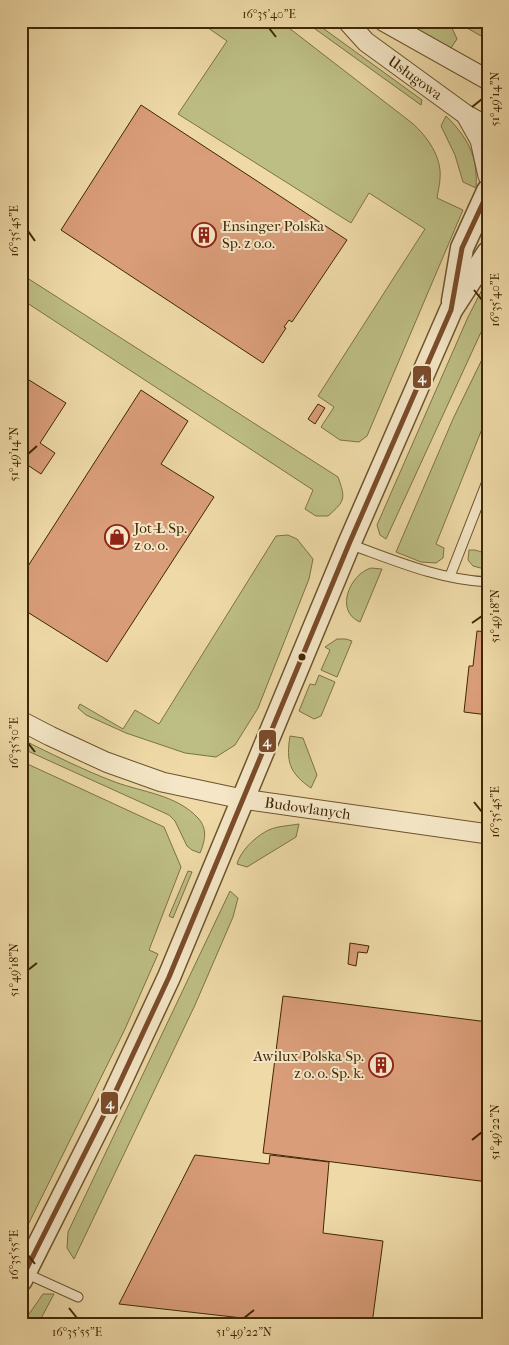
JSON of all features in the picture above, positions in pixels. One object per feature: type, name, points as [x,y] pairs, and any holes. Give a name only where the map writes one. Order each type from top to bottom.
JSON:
[{"type":"street","name":"Usługowa","points":[[347,21],[366,42],[465,114],[488,127]]},
{"type":"street","name":"Usługowa","points":[[383,21],[488,80]]},
{"type":"street","points":[[465,114],[480,140],[488,176]]},
{"type":"street","points":[[451,310],[462,248],[488,191]]},
{"type":"street","points":[[23,1276],[114,1095],[169,977],[349,544],[451,310],[488,253]]},
{"type":"street","name":"Budowlanych","points":[[21,720],[106,762],[152,779],[242,799],[488,834]]},
{"type":"lane","points":[[450,576],[488,479]]},
{"type":"lane","points":[[349,544],[419,570],[488,582]]},
{"type":"lane","points":[[23,1276],[78,1296]]},
{"type":"green space","points":[[198,21],[280,21],[418,128],[432,147],[439,162],[440,180],[437,198],[463,210],[367,436],[359,442],[340,440],[321,427],[334,407],[318,396],[425,229],[369,193],[351,223],[178,114],[227,41]]},
{"type":"green space","points":[[304,21],[313,21],[422,100],[421,105]]},
{"type":"green space","points":[[404,21],[442,21],[452,28],[457,39],[449,51]]},
{"type":"green space","points":[[455,21],[488,21],[488,40]]},
{"type":"green space","points":[[446,116],[466,140],[470,148],[475,166],[476,188],[463,182],[455,155],[441,126]]},
{"type":"green space","points":[[21,274],[338,477],[343,495],[341,503],[328,516],[316,516],[305,509],[313,490],[21,299]]},
{"type":"green space","points":[[488,278],[488,317],[386,539],[380,535],[377,525],[468,317]]},
{"type":"green space","points":[[488,347],[488,414],[436,544],[444,548],[443,558],[436,563],[421,562],[396,552],[453,419]]},
{"type":"green space","points":[[288,535],[297,539],[313,559],[309,579],[258,708],[235,745],[216,757],[185,753],[126,733],[86,715],[78,708],[80,704],[123,729],[135,710],[159,724],[276,536]]},
{"type":"green space","points":[[469,550],[488,554],[488,570],[473,566],[468,560]]},
{"type":"green space","points":[[371,568],[382,569],[360,622],[352,617],[348,610],[348,593],[357,577]]},
{"type":"green space","points":[[337,639],[352,641],[337,677],[321,670],[330,650],[325,647]]},
{"type":"green space","points":[[319,675],[335,682],[321,716],[314,719],[299,711],[310,684],[315,685]]},
{"type":"green space","points":[[290,736],[303,738],[317,775],[311,788],[298,777],[291,766],[288,753]]},
{"type":"green space","points":[[21,739],[103,777],[170,799],[190,810],[203,826],[204,840],[200,853],[187,846],[175,821],[169,815],[21,748]]},
{"type":"green space","points":[[21,761],[164,827],[181,867],[149,950],[158,954],[125,1029],[21,1239]]},
{"type":"green space","points":[[299,824],[296,837],[247,867],[237,864],[244,850],[261,835],[273,828]]},
{"type":"green space","points":[[188,871],[192,872],[173,918],[169,916]]},
{"type":"green space","points":[[230,891],[238,898],[233,917],[195,1005],[74,1259],[67,1248],[68,1232]]},
{"type":"green space","points":[[43,1294],[54,1294],[38,1324],[22,1324]]},
{"type":"building","name":"Ensinger Polska Sp. z o.o.","points":[[141,105],[347,240],[292,322],[289,320],[284,327],[286,328],[263,363],[61,230]]},
{"type":"building","points":[[21,375],[66,403],[40,443],[55,453],[41,474],[26,464],[21,472]]},
{"type":"building","name":"Jot-Ł Sp. z o. o.","points":[[141,390],[188,421],[161,464],[214,497],[107,662],[21,608],[21,577]]},
{"type":"building","points":[[318,404],[325,408],[315,424],[308,419]]},
{"type":"building","points":[[477,631],[488,632],[488,715],[464,712],[469,666],[473,666]]},
{"type":"building","points":[[350,943],[369,946],[367,953],[358,952],[356,966],[348,964]]},
{"type":"building","name":"Awilux Polska Sp. z o. o. Sp. k.","points":[[283,996],[488,1022],[488,1182],[263,1153]]},
{"type":"building","points":[[195,1155],[269,1164],[270,1155],[329,1162],[323,1233],[383,1241],[372,1324],[295,1324],[119,1304]]},
{"type":"transit line","name":"4","points":[[21,1280],[114,1095],[169,977],[349,544],[451,310],[462,248],[488,192]]},
{"type":"place","name":"Ensinger Polska Sp. z o.o.","points":[[204,235]]},
{"type":"place","name":"Jot-Ł Sp. z o. o.","points":[[117,537]]},
{"type":"place","name":"Awilux Polska Sp. z o. o. Sp. k.","points":[[381,1065]]}]
